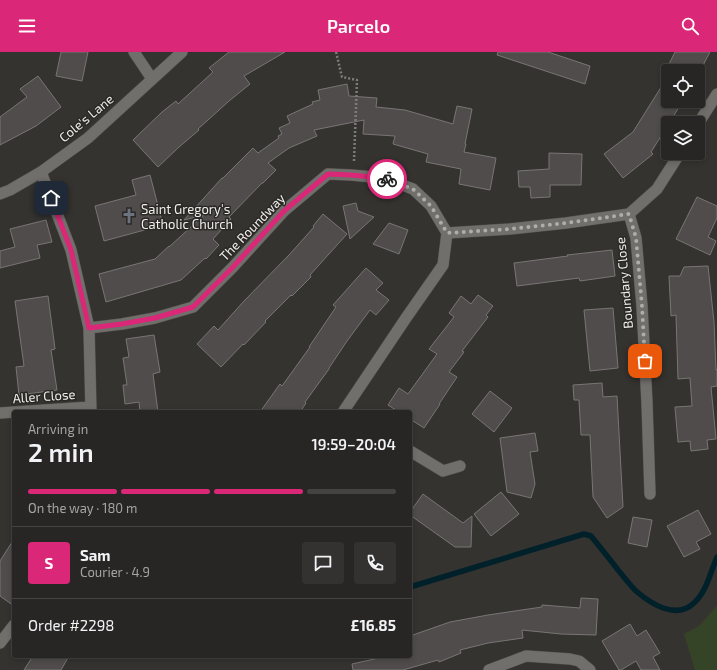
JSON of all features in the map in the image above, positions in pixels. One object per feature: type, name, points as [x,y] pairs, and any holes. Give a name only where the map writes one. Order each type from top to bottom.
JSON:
[{"type":"street","points":[[134,52],[152,79]]},
{"type":"street","name":"Cole's Lane","points":[[0,194],[10,190],[41,172],[88,138],[182,52]]},
{"type":"street","points":[[703,116],[717,94]]},
{"type":"street","points":[[347,410],[406,318],[443,265],[447,233],[510,229],[629,214],[657,189],[676,160]]},
{"type":"street","points":[[41,172],[71,250],[89,328],[90,409]]},
{"type":"street","name":"The Roundway","points":[[89,328],[149,319],[193,307],[233,267],[284,211],[328,174],[384,178],[413,189],[431,206],[447,233]]},
{"type":"street","name":"Boundary Close","points":[[629,214],[636,238],[642,306],[650,494]]},
{"type":"street","name":"Aller Close","points":[[68,410],[90,409]]},
{"type":"street","name":"Aller Close","points":[[0,413],[12,412]]},
{"type":"street","points":[[412,451],[443,471],[460,466]]},
{"type":"street","points":[[0,643],[12,628]]},
{"type":"street","points":[[488,670],[526,656],[580,661],[590,670]]},
{"type":"path","points":[[336,52],[342,77],[357,80],[354,164],[351,175]]},
{"type":"green space","points":[[717,606],[717,670],[695,670],[684,634],[699,626]]},
{"type":"building","points":[[61,52],[88,52],[82,81],[56,76]]},
{"type":"building","points":[[229,52],[285,52],[244,76],[250,84],[229,101],[158,167],[133,140],[162,112],[176,101],[178,104],[213,72],[209,68]]},
{"type":"building","points":[[498,52],[548,52],[590,66],[585,84],[497,55]]},
{"type":"building","points":[[675,52],[710,52],[704,64],[669,64]]},
{"type":"building","points":[[38,76],[61,107],[36,126],[0,145],[0,117],[27,97],[20,89]]},
{"type":"building","points":[[347,84],[349,96],[377,98],[376,107],[405,110],[453,124],[457,106],[472,109],[464,152],[496,158],[490,190],[459,184],[461,169],[426,162],[428,154],[393,144],[395,136],[363,134],[364,120],[314,130],[317,136],[289,148],[268,163],[276,170],[229,217],[231,219],[213,239],[219,245],[206,259],[205,258],[181,280],[106,302],[99,274],[155,259],[204,215],[184,220],[222,178],[253,148],[258,153],[279,138],[278,136],[282,134],[279,128],[290,123],[287,116],[313,104],[312,102],[320,100],[318,90]]},
{"type":"building","points":[[661,87],[661,108],[679,108],[673,116],[661,116],[661,136],[651,152],[653,154],[623,178],[604,154],[633,132]]},
{"type":"building","points":[[549,153],[582,154],[581,185],[550,185],[550,197],[531,198],[530,187],[519,187],[518,171],[549,169]]},
{"type":"building","name":"Saint Gregory's Catholic Church","points":[[150,175],[163,225],[104,241],[95,206],[136,195],[132,180]]},
{"type":"building","points":[[697,197],[717,206],[717,218],[708,237],[716,241],[710,255],[676,239]]},
{"type":"building","points":[[356,203],[358,211],[374,217],[350,239],[343,206]]},
{"type":"building","points":[[323,214],[347,234],[310,275],[311,277],[265,321],[266,322],[244,345],[243,344],[221,367],[197,344],[214,326],[218,330],[289,255],[314,227],[313,226]]},
{"type":"building","points":[[46,220],[52,242],[37,245],[40,258],[0,268],[0,251],[15,247],[10,229]]},
{"type":"building","points":[[389,223],[408,230],[399,254],[373,244]]},
{"type":"building","points":[[612,250],[615,276],[580,281],[579,278],[517,286],[514,263]]},
{"type":"building","points":[[708,266],[714,322],[716,370],[717,369],[717,386],[711,387],[716,439],[707,440],[708,449],[691,451],[690,441],[678,442],[675,407],[692,406],[690,378],[678,379],[676,315],[671,316],[669,276],[680,276],[684,267]]},
{"type":"building","points":[[366,268],[383,283],[376,290],[389,300],[376,315],[370,310],[305,402],[306,403],[301,410],[261,410],[280,384],[282,386],[310,347],[336,307],[333,305]]},
{"type":"building","points":[[478,295],[493,306],[486,315],[488,317],[462,351],[464,352],[449,372],[457,377],[424,428],[412,420],[412,410],[396,410],[388,405],[399,388],[408,394],[437,354],[429,349],[454,317],[449,313],[461,296],[471,304]]},
{"type":"building","points":[[48,296],[55,349],[51,350],[57,390],[19,395],[16,367],[24,366],[15,301]]},
{"type":"building","points":[[613,308],[618,368],[590,371],[584,310]]},
{"type":"building","points":[[154,335],[160,372],[153,374],[158,410],[140,410],[139,402],[125,404],[123,385],[127,385],[123,358],[129,357],[126,339]]},
{"type":"building","points":[[602,383],[603,397],[617,396],[623,507],[607,518],[593,497],[590,435],[581,435],[579,400],[574,400],[573,385]]},
{"type":"building","points":[[490,391],[512,408],[494,432],[472,414]]},
{"type":"building","points":[[535,433],[538,451],[530,452],[535,484],[531,498],[507,492],[500,438]]},
{"type":"building","points":[[501,492],[519,514],[491,536],[474,514]]},
{"type":"building","points":[[423,494],[463,523],[472,516],[471,547],[455,547],[412,516],[412,509]]},
{"type":"building","points":[[698,510],[711,534],[696,542],[700,549],[684,557],[667,526]]},
{"type":"building","points":[[633,517],[652,520],[647,547],[628,543]]},
{"type":"building","points":[[12,542],[12,605],[0,596],[0,561]]},
{"type":"building","points":[[581,598],[598,599],[596,635],[561,634],[522,630],[523,638],[488,643],[460,650],[461,653],[439,662],[438,660],[403,670],[353,670],[352,664],[379,658],[412,658],[412,635],[450,622],[542,607],[542,605],[580,608]]},
{"type":"building","points":[[630,624],[637,636],[646,630],[660,653],[653,657],[660,670],[641,670],[636,661],[619,670],[602,641]]},
{"type":"building","points":[[32,658],[68,658],[61,670],[24,670]]},
{"type":"waterway","points":[[412,586],[584,534],[591,536],[629,584],[642,596],[656,605],[672,610],[679,610],[687,608],[694,603],[702,593],[717,557]]},
{"type":"way so far","points":[[387,179],[413,189],[431,206],[447,233],[510,229],[629,214],[636,238],[645,361]]},
{"type":"place","name":"Saint Gregory's Catholic Church","points":[[129,216]]},
{"type":"route","points":[[51,198],[71,250],[89,328],[155,318],[193,307],[233,267],[284,211],[328,174],[387,179]]}]
